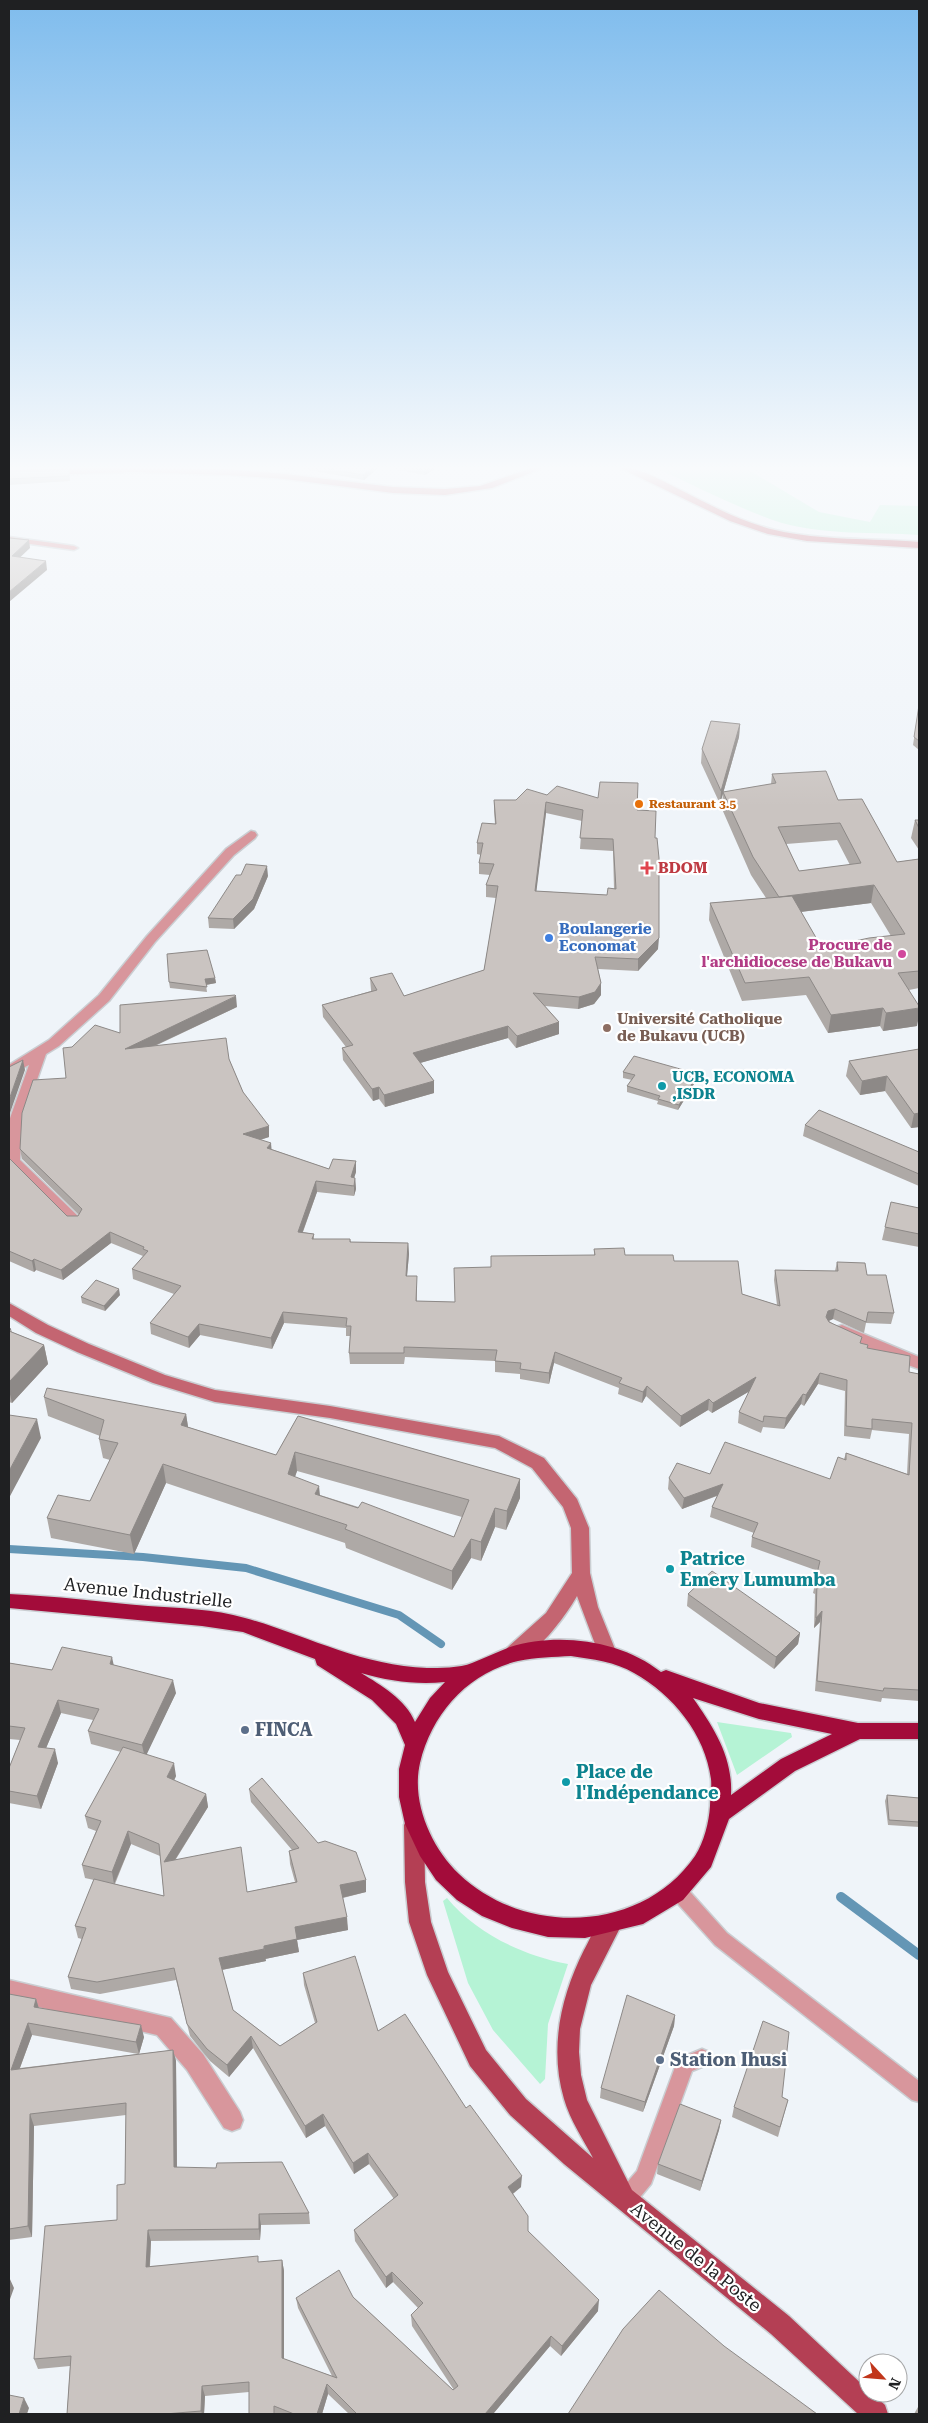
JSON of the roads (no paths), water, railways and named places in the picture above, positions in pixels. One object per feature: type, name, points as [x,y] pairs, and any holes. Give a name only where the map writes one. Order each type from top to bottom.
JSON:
[{"type":"highway","name":"Avenue Industrielle","points":[[9,1601],[202,1618],[244,1625],[308,1649],[386,1672],[428,1676],[472,1672]]},
{"type":"highway","points":[[642,1667],[670,1686],[688,1703],[702,1722],[713,1744],[720,1766],[723,1790],[722,1813],[716,1835],[707,1855],[694,1874],[677,1890],[643,1912],[611,1924],[586,1928],[544,1926],[512,1918],[489,1909],[468,1896],[450,1881],[434,1863],[423,1844],[414,1823],[409,1803],[407,1783],[409,1764],[414,1744],[423,1723],[436,1703],[452,1686],[472,1672],[513,1654],[535,1650],[571,1648],[608,1654],[642,1667],[700,1692],[759,1711],[858,1731],[919,1731]]},
{"type":"highway","name":"Avenue Industrielle","points":[[308,1649],[380,1694],[404,1719],[414,1744]]},
{"type":"highway","points":[[722,1813],[788,1765],[858,1731]]},
{"type":"main road","points":[[414,1823],[415,1882],[420,1922],[438,1975],[478,2058],[518,2107],[625,2200]]},
{"type":"main road","name":"Avenue de la Poste","points":[[611,1924],[592,1955],[579,1986],[569,2026],[567,2063],[575,2098],[625,2200],[780,2324],[876,2414]]},
{"type":"street","points":[[9,1071],[40,1052],[81,1021],[104,998],[151,939],[230,852],[251,835]]},
{"type":"street","points":[[40,1052],[16,1123],[13,1161],[75,1221]]},
{"type":"street","points":[[9,1309],[42,1329],[84,1348],[160,1379],[215,1396],[330,1412],[499,1442],[538,1463],[571,1504],[580,1528],[581,1574],[588,1607],[608,1654]]},
{"type":"street","points":[[834,1327],[878,1348],[919,1363]]},
{"type":"street","points":[[513,1654],[540,1634],[565,1602],[581,1574]]},
{"type":"street","points":[[9,1990],[163,2026],[195,2062],[232,2120]]},
{"type":"lane","points":[[677,1890],[721,1939],[919,2093]]},
{"type":"lane","points":[[625,2200],[644,2177],[685,2065],[702,2058]]},
{"type":"waterway","points":[[9,1549],[143,1557],[246,1568],[399,1615],[441,1644]]},
{"type":"waterway","points":[[841,1897],[919,1955]]},
{"type":"place","name":"Restaurant 3.5","points":[[639,804]]},
{"type":"place","name":"BDOM","points":[[647,868]]},
{"type":"place","name":"Boulangerie Economat","points":[[549,938]]},
{"type":"place","name":"Procure de l'archidiocese de Bukavu","points":[[902,954]]},
{"type":"place","name":"Université Catholique de Bukavu (UCB)","points":[[607,1028]]},
{"type":"place","name":"UCB, ECONOMA ,ISDR","points":[[662,1086]]},
{"type":"place","name":"Patrice Emery Lumumba","points":[[670,1569]]},
{"type":"place","name":"FINCA","points":[[245,1730]]},
{"type":"place","name":"Place de l'Indépendance","points":[[566,1782]]},
{"type":"place","name":"Station Ihusi","points":[[660,2060]]}]
